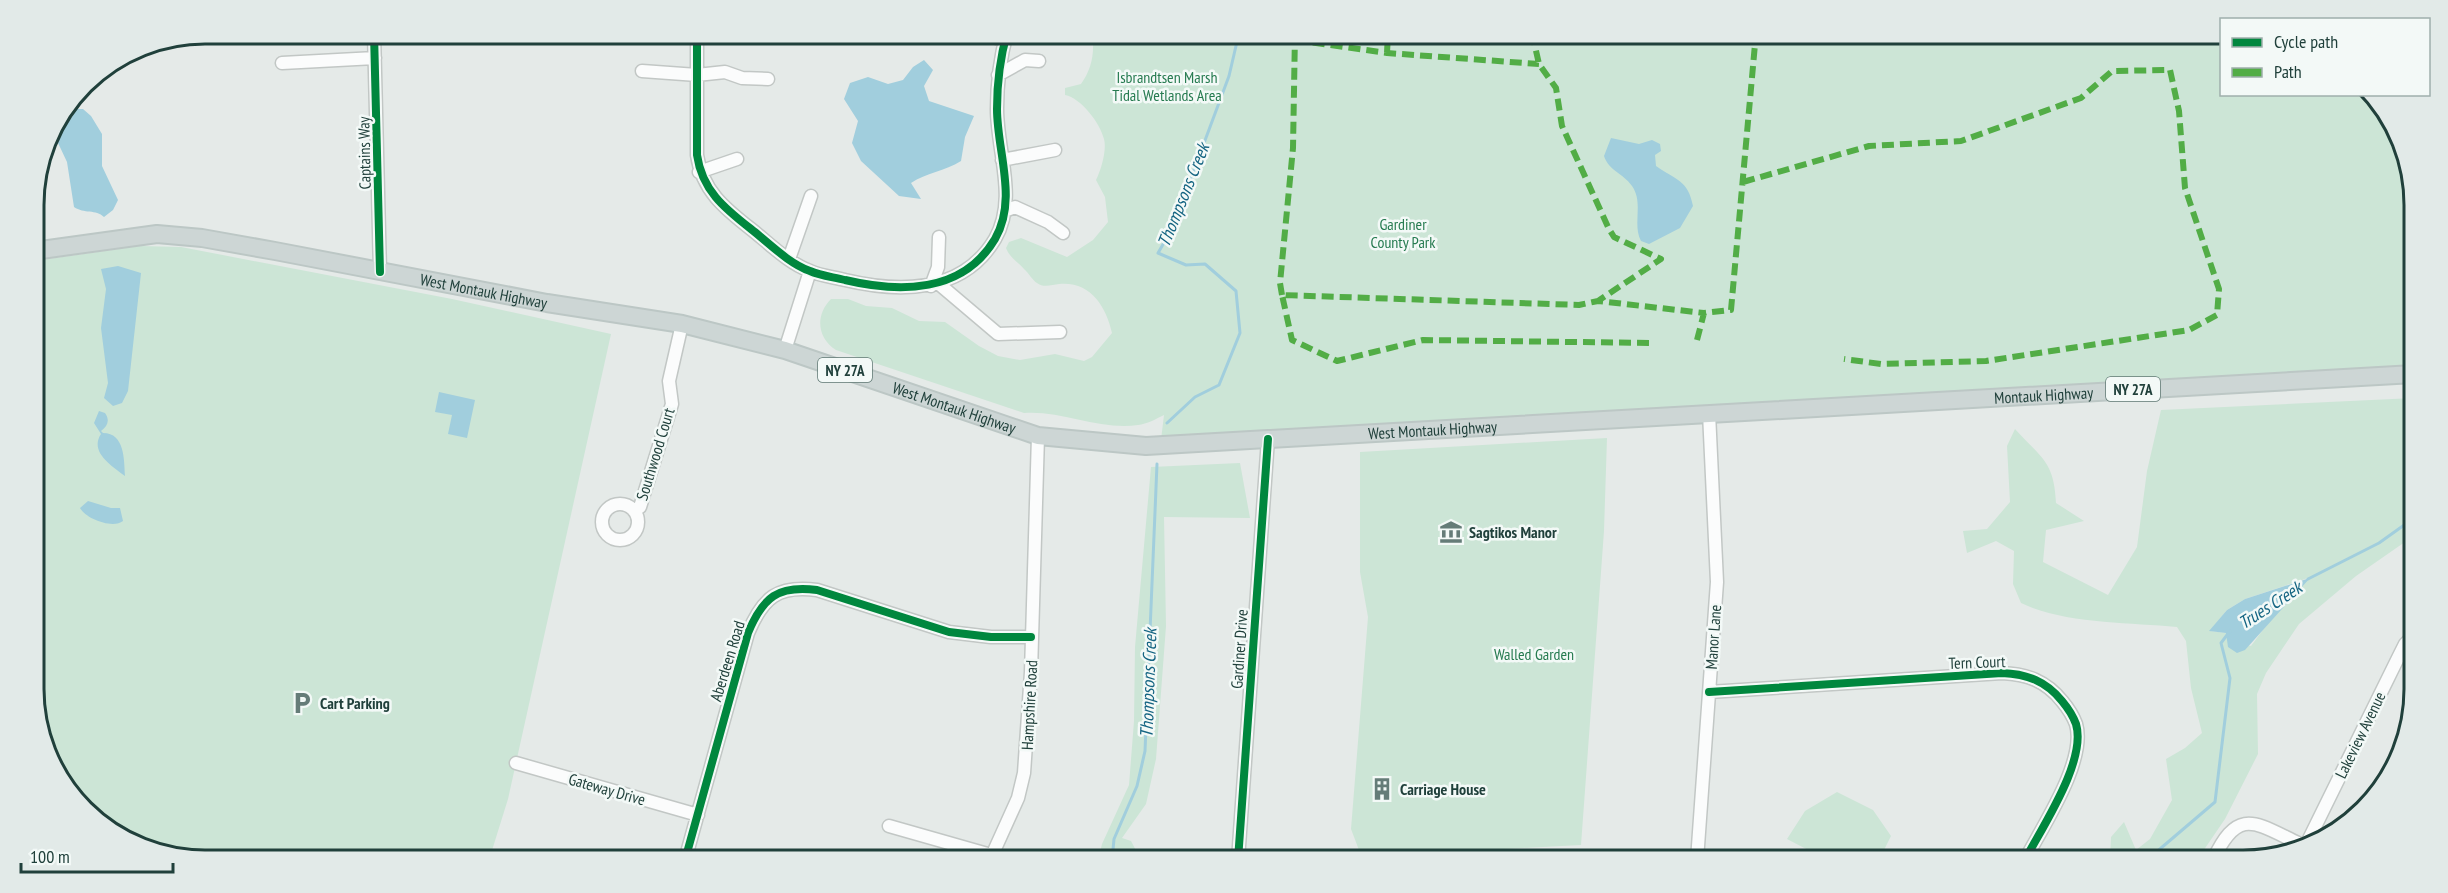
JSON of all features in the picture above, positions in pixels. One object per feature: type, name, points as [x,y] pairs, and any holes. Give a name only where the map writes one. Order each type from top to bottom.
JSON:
[{"type":"main road","name":"West Montauk Highway","points":[[44,250],[157,234],[202,238],[547,303],[682,324],[785,350],[1038,436],[1146,446],[1709,413]]},
{"type":"main road","name":"Montauk Highway","points":[[1709,413],[2404,375]]},
{"type":"street","name":"Captains Way","points":[[374,44],[380,272]]},
{"type":"street","points":[[697,44],[697,155],[699,172],[706,186],[721,205],[810,272],[882,286],[935,285],[963,273],[987,251],[1002,225],[1005,211],[997,111],[998,75],[1005,44]]},
{"type":"street","points":[[282,63],[375,58]]},
{"type":"street","points":[[998,75],[1025,60],[1039,61]]},
{"type":"street","points":[[642,72],[697,75],[725,72],[742,78],[768,78]]},
{"type":"street","points":[[1002,160],[1055,150]]},
{"type":"street","points":[[699,172],[737,159]]},
{"type":"street","points":[[789,258],[811,196]]},
{"type":"street","points":[[1005,211],[1015,207],[1048,222],[1064,233]]},
{"type":"street","points":[[935,285],[939,237]]},
{"type":"street","points":[[785,350],[810,272]]},
{"type":"street","points":[[935,285],[998,334],[1060,332]]},
{"type":"street","name":"Southwood Court","points":[[634,511],[640,507],[672,404],[669,381],[682,324]]},
{"type":"street","name":"Manor Lane","points":[[1698,849],[1717,582],[1709,413]]},
{"type":"street","name":"Hampshire Road","points":[[994,850],[1017,798],[1024,773],[1038,436]]},
{"type":"street","name":"Gardiner Drive","points":[[1239,849],[1268,439]]},
{"type":"street","name":"Aberdeen Road","points":[[689,850],[748,633],[765,602],[780,591],[796,587],[817,590],[949,632],[991,638],[1031,637]]},
{"type":"street","name":"Lakeview Avenue","points":[[2312,834],[2404,658]]},
{"type":"street","name":"Tern Court","points":[[1709,692],[2002,673],[2022,674],[2041,682],[2066,706],[2076,725],[2078,746],[2070,772],[2031,849]]},
{"type":"street","name":"Gateway Drive","points":[[516,763],[698,815]]},
{"type":"street","points":[[2218,849],[2224,837],[2235,826],[2247,823],[2262,826],[2294,841]]},
{"type":"street","points":[[889,826],[964,850]]},
{"type":"green space","name":"Gardiner County Park","points":[[1093,44],[2220,44],[2220,96],[2362,96],[2383,124],[2399,163],[2403,184],[2404,375],[1160,448],[1164,415],[1145,424],[1124,426],[1052,414],[1024,413],[836,350],[830,345],[820,326],[822,312],[831,299],[848,299],[866,306],[892,308],[919,321],[945,322],[979,346],[998,356],[1020,360],[1055,354],[1084,361],[1092,357],[1112,333],[1106,314],[1095,297],[1088,291],[1070,284],[1039,285],[1006,248],[1009,242],[1021,238],[1067,257],[1093,240],[1108,222],[1105,197],[1096,180],[1105,149],[1102,133],[1089,112],[1077,101],[1065,95],[1065,88],[1081,84],[1088,72]]},
{"type":"green space","points":[[140,246],[181,247],[452,299],[611,334],[508,799],[492,850],[205,850],[184,848],[153,841],[115,822],[84,795],[71,778],[52,740],[44,699],[44,260]]},
{"type":"green space","points":[[2404,398],[2404,543],[2356,576],[2299,624],[2266,673],[2257,694],[2258,754],[2225,819],[2204,849],[2137,849],[2150,839],[2172,800],[2166,759],[2185,748],[2202,733],[2191,688],[2186,641],[2177,627],[2077,619],[2038,610],[2021,603],[2013,584],[2014,551],[1996,541],[1967,553],[1963,531],[1987,529],[2010,502],[2007,446],[2015,429],[2049,469],[2053,478],[2056,503],[2084,521],[2046,530],[2043,562],[2108,595],[2137,547],[2147,471],[2161,410]],"holes":[[[2308,578],[2251,646],[2228,640],[2227,633],[2210,631],[2227,610],[2245,599]]]},
{"type":"green space","name":"Sagtikos Manor","points":[[1607,438],[1604,531],[1581,845],[1503,849],[1359,849],[1351,829],[1368,617],[1360,572],[1360,452]]},
{"type":"green space","points":[[1240,463],[1250,518],[1164,517],[1166,626],[1156,759],[1146,804],[1122,838],[1131,841],[1135,850],[1101,850],[1129,785],[1134,721],[1135,647],[1151,467]]},
{"type":"green space","points":[[1837,792],[1873,810],[1891,836],[1884,849],[1807,849],[1787,839],[1805,811]]},
{"type":"green space","points":[[2124,822],[2136,849],[2110,849],[2111,837]]},
{"type":"water","points":[[924,60],[933,70],[924,86],[929,101],[974,116],[965,137],[961,161],[911,183],[921,199],[899,196],[861,161],[852,143],[858,121],[844,99],[850,83],[868,77],[888,84],[903,80],[913,67]]},
{"type":"water","points":[[80,104],[78,109],[83,109],[91,116],[102,134],[102,166],[118,200],[113,210],[104,217],[74,207],[67,162],[57,141]]},
{"type":"water","points":[[1611,138],[1639,144],[1652,140],[1660,144],[1661,151],[1655,155],[1656,166],[1675,178],[1691,197],[1693,206],[1680,228],[1649,244],[1641,241],[1637,228],[1637,199],[1632,186],[1609,165],[1604,156]]},
{"type":"water","points":[[118,266],[141,273],[128,391],[122,403],[113,406],[104,398],[108,383],[101,328],[106,289],[101,269]]},
{"type":"water","points":[[439,392],[475,400],[467,438],[448,434],[452,415],[435,412]]},
{"type":"water","points":[[99,411],[105,413],[108,420],[107,425],[101,431],[116,437],[122,449],[125,476],[100,453],[98,441],[101,434],[94,423]]},
{"type":"water","points":[[88,501],[111,508],[120,508],[123,521],[113,524],[100,522],[88,516],[80,508]]},
{"type":"water","points":[[2310,578],[2245,650],[2237,653],[2228,647],[2226,633],[2209,631],[2227,610],[2245,599]]},
{"type":"waterway","name":"Thompsons Creek","points":[[1167,423],[1195,397],[1219,385],[1240,333],[1236,291],[1205,264],[1186,265],[1158,253],[1172,229],[1229,76],[1236,44]]},
{"type":"waterway","name":"Thompsons Creek","points":[[1113,850],[1114,839],[1137,786],[1145,751],[1157,464]]},
{"type":"waterway","name":"Trues Creek","points":[[2308,579],[2379,543],[2404,525]]},
{"type":"waterway","name":"Trues Creek","points":[[2160,849],[2215,802],[2230,678],[2221,643],[2230,631]]},
{"type":"marked path","points":[[1282,295],[1280,283],[1293,148],[1295,44]]},
{"type":"marked path","points":[[1323,44],[1387,53],[1539,64]]},
{"type":"marked path","points":[[1387,44],[1387,53]]},
{"type":"marked path","points":[[1534,44],[1539,64],[1556,88],[1562,126],[1609,229],[1614,237],[1661,259],[1598,301]]},
{"type":"marked path","points":[[1697,340],[1704,313],[1731,310],[1755,44]]},
{"type":"marked path","points":[[1743,182],[1869,146],[1961,141],[2081,98],[2112,71],[2170,70],[2179,111],[2185,188],[2219,289],[2217,315],[2189,330],[1986,361],[1881,364],[1844,359]]},
{"type":"marked path","points":[[1649,343],[1423,340],[1337,361],[1292,340],[1282,295],[1579,305],[1598,301],[1704,313]]},
{"type":"cycle path","points":[[374,44],[380,272]]},
{"type":"cycle path","points":[[697,44],[697,155],[709,188],[723,206],[779,252],[802,267],[819,274],[887,287],[929,285],[948,279],[966,270],[982,257],[995,239],[1002,224],[1006,192],[997,100],[1005,44]]},
{"type":"cycle path","points":[[1239,849],[1268,439]]},
{"type":"cycle path","points":[[688,850],[748,633],[760,610],[774,596],[792,590],[817,590],[949,632],[991,637],[1031,637]]},
{"type":"cycle path","points":[[1709,692],[2002,673],[2035,680],[2049,688],[2064,703],[2076,724],[2078,739],[2075,756],[2061,794],[2031,849]]},
{"type":"place","name":"Sagtikos Manor","points":[[1451,532]]},
{"type":"place","name":"Cart Parking","points":[[302,703]]},
{"type":"place","name":"Carriage House","points":[[1382,789]]},
{"type":"park label","name":"Isbrandtsen Marsh Tidal Wetlands Area","points":[[1167,86]]},
{"type":"park label","name":"Walled Garden","points":[[1534,654]]}]
